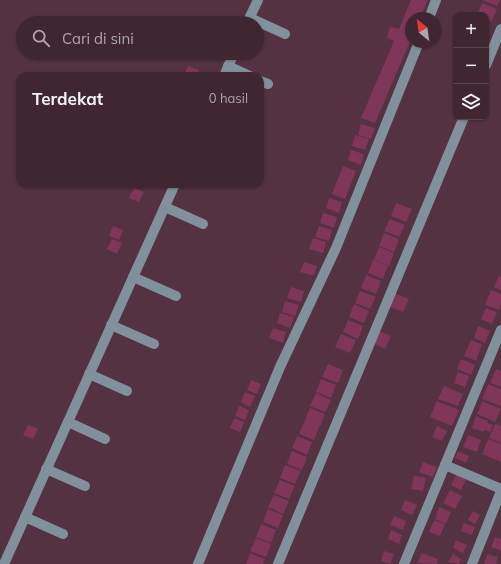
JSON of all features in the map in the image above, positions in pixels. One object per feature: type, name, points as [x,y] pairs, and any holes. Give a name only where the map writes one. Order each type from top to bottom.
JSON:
[{"type":"street","points":[[251,16],[258,0]]},
{"type":"street","points":[[431,12],[436,0]]},
{"type":"street","points":[[264,26],[285,34]]},
{"type":"street","points":[[489,58],[501,30]]},
{"type":"street","points":[[198,564],[280,367],[336,248],[417,48]]},
{"type":"street","points":[[226,72],[231,60]]},
{"type":"street","points":[[228,66],[241,72]]},
{"type":"street","points":[[278,564],[463,120]]},
{"type":"street","points":[[4,564],[173,188]]},
{"type":"street","points":[[165,207],[203,224]]},
{"type":"street","points":[[133,277],[176,296]]},
{"type":"street","points":[[111,325],[154,344]]},
{"type":"street","points":[[404,564],[501,330]]},
{"type":"street","points":[[89,374],[127,391]]},
{"type":"street","points":[[68,422],[105,439]]},
{"type":"street","points":[[445,465],[501,490],[472,564]]},
{"type":"street","points":[[46,469],[84,486]]},
{"type":"street","points":[[25,517],[64,534]]},
{"type":"building","points":[[411,0],[428,0],[423,12],[406,12]]},
{"type":"building","points":[[482,0],[500,0],[497,6]]},
{"type":"building","points":[[482,3],[497,9],[492,21],[489,20],[489,12],[478,12]]},
{"type":"building","points":[[405,14],[405,48],[407,48],[375,123],[361,118],[394,41],[387,38],[390,27],[399,29]]},
{"type":"building","points":[[188,66],[199,70],[198,72],[186,72]]},
{"type":"building","points":[[361,124],[375,128],[371,139],[358,135]]},
{"type":"building","points":[[355,135],[369,139],[365,150],[352,146]]},
{"type":"building","points":[[351,150],[364,154],[361,165],[348,160]]},
{"type":"building","points":[[343,166],[356,171],[345,199],[332,194]]},
{"type":"building","points":[[134,188],[144,192],[139,202],[129,198]]},
{"type":"building","points":[[329,198],[342,202],[339,213],[326,208]]},
{"type":"building","points":[[396,203],[412,209],[406,222],[391,216]]},
{"type":"building","points":[[323,213],[337,217],[334,228],[320,223]]},
{"type":"building","points":[[390,219],[405,225],[399,237],[384,231]]},
{"type":"building","points":[[113,226],[123,230],[119,240],[109,236]]},
{"type":"building","points":[[319,226],[332,230],[329,241],[315,237]]},
{"type":"building","points":[[384,233],[399,239],[394,252],[379,246]]},
{"type":"building","points":[[313,238],[326,242],[323,253],[309,249]]},
{"type":"building","points":[[112,239],[122,243],[117,254],[107,249]]},
{"type":"building","points":[[379,247],[394,253],[389,266],[374,260]]},
{"type":"building","points":[[373,260],[388,266],[383,279],[368,273]]},
{"type":"building","points":[[304,262],[317,266],[314,276],[300,272]]},
{"type":"building","points":[[366,275],[381,281],[376,294],[361,288]]},
{"type":"building","points":[[499,276],[501,277],[501,290],[494,287]]},
{"type":"building","points":[[291,287],[304,291],[301,302],[287,298]]},
{"type":"building","points":[[491,290],[501,294],[501,304],[499,310],[485,305]]},
{"type":"building","points":[[360,291],[376,297],[370,309],[355,303]]},
{"type":"building","points":[[394,293],[409,299],[403,312],[388,306]]},
{"type":"building","points":[[285,301],[299,305],[295,316],[282,312]]},
{"type":"building","points":[[354,304],[369,311],[364,323],[349,317]]},
{"type":"building","points":[[486,308],[497,312],[492,324],[481,319]]},
{"type":"building","points":[[280,313],[294,317],[290,328],[277,323]]},
{"type":"building","points":[[348,320],[363,326],[358,339],[343,332]]},
{"type":"building","points":[[478,326],[490,331],[485,343],[474,338]]},
{"type":"building","points":[[273,328],[286,332],[283,343],[269,338]]},
{"type":"building","points":[[376,330],[391,336],[385,349],[370,342]]},
{"type":"building","points":[[341,334],[356,340],[350,353],[335,347]]},
{"type":"building","points":[[471,340],[482,344],[476,361],[464,356]]},
{"type":"building","points":[[461,359],[475,365],[471,375],[457,369]]},
{"type":"building","points":[[328,364],[343,370],[338,383],[322,377]]},
{"type":"building","points":[[496,369],[501,371],[501,387],[490,383]]},
{"type":"building","points":[[458,372],[469,376],[465,387],[454,383]]},
{"type":"building","points":[[321,379],[336,385],[331,398],[316,392]]},
{"type":"building","points":[[251,380],[261,384],[257,394],[247,390]]},
{"type":"building","points":[[488,384],[501,389],[501,406],[482,399]]},
{"type":"building","points":[[444,386],[463,394],[458,406],[438,399]]},
{"type":"building","points":[[245,392],[255,396],[250,407],[241,402]]},
{"type":"building","points":[[316,393],[331,400],[325,412],[310,406]]},
{"type":"building","points":[[437,401],[459,410],[452,426],[430,417]]},
{"type":"building","points":[[482,401],[501,409],[495,422],[477,414]]},
{"type":"building","points":[[239,406],[249,410],[245,420],[235,416]]},
{"type":"building","points":[[310,408],[325,414],[320,427],[315,425],[319,427],[314,440],[299,434]]},
{"type":"building","points":[[476,416],[493,425],[490,432],[484,430],[483,432],[472,428]]},
{"type":"building","points":[[234,418],[244,422],[240,432],[230,428]]},
{"type":"building","points":[[495,424],[501,426],[501,443],[489,438]]},
{"type":"building","points":[[28,425],[38,429],[33,439],[23,435]]},
{"type":"building","points":[[437,426],[447,431],[442,441],[432,437]]},
{"type":"building","points":[[468,435],[481,440],[477,452],[463,447]]},
{"type":"building","points":[[297,436],[312,442],[307,455],[292,448]]},
{"type":"building","points":[[488,439],[501,444],[501,462],[482,454]]},
{"type":"building","points":[[292,451],[307,457],[302,470],[287,464]]},
{"type":"building","points":[[458,451],[469,456],[466,463],[455,458]]},
{"type":"building","points":[[423,462],[437,467],[433,477],[419,472]]},
{"type":"building","points":[[285,465],[301,471],[295,484],[280,478]]},
{"type":"building","points":[[457,473],[467,478],[461,490],[451,485]]},
{"type":"building","points":[[414,476],[426,478],[423,491],[411,489]]},
{"type":"building","points":[[280,480],[295,486],[289,499],[274,493]]},
{"type":"building","points":[[450,490],[462,496],[455,509],[443,503]]},
{"type":"building","points":[[274,495],[289,501],[283,514],[268,507]]},
{"type":"building","points":[[405,500],[417,505],[412,515],[401,510]]},
{"type":"building","points":[[439,507],[451,512],[446,524],[435,519]]},
{"type":"building","points":[[268,509],[283,515],[278,528],[263,522]]},
{"type":"building","points":[[473,511],[480,515],[475,524],[468,520]]},
{"type":"building","points":[[394,516],[406,521],[403,530],[390,525]]},
{"type":"building","points":[[434,520],[445,524],[440,536],[429,532]]},
{"type":"building","points":[[464,523],[475,527],[472,535],[461,531]]},
{"type":"building","points":[[261,524],[276,530],[271,543],[256,537]]},
{"type":"building","points":[[391,530],[402,535],[399,544],[388,539]]},
{"type":"building","points":[[495,537],[501,539],[501,551],[491,547]]},
{"type":"building","points":[[256,538],[271,544],[266,557],[250,551]]},
{"type":"building","points":[[456,540],[467,545],[463,553],[453,548]]},
{"type":"building","points":[[384,551],[394,554],[390,564],[381,561]]},
{"type":"building","points":[[250,553],[265,559],[263,564],[246,564]]},
{"type":"building","points":[[422,553],[438,559],[437,564],[417,563]]},
{"type":"building","points":[[453,554],[461,559],[459,564],[448,562]]},
{"type":"building","points":[[487,554],[498,557],[496,564],[484,564]]}]
